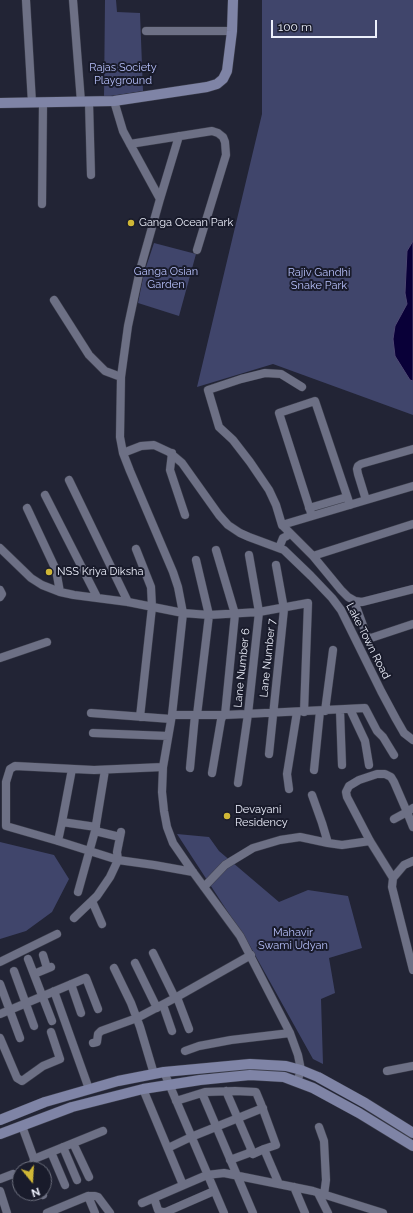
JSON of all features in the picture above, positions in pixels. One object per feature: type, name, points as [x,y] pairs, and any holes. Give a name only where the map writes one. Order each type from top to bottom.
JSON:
[{"type":"main road","points":[[0,103],[114,102],[207,87],[217,84],[224,79],[227,72],[232,31],[233,0]]},
{"type":"main road","points":[[0,1120],[45,1102],[118,1081],[159,1073],[250,1064],[286,1066],[318,1077],[365,1103],[413,1133]]},
{"type":"main road","points":[[0,1134],[72,1107],[143,1089],[168,1084],[250,1075],[284,1077],[313,1088],[352,1109],[413,1146]]},
{"type":"street","points":[[26,0],[32,103]]},
{"type":"street","points":[[73,0],[85,102],[91,175]]},
{"type":"street","points":[[146,32],[232,31]]},
{"type":"street","points":[[114,102],[130,144],[160,199]]},
{"type":"street","points":[[42,204],[43,103]]},
{"type":"street","points":[[130,144],[212,131],[223,137],[226,147],[226,155],[197,250]]},
{"type":"street","points":[[179,136],[140,270],[128,326],[121,377],[120,437],[123,453],[173,572],[178,587],[183,613],[171,717],[163,767],[162,792],[164,811],[167,827],[173,843],[240,936],[290,1033],[298,1055],[301,1070],[297,1082]]},
{"type":"street","points":[[54,300],[89,355],[105,371],[121,377]]},
{"type":"street","points":[[302,387],[281,374],[265,373],[208,390],[219,427],[237,446],[265,483],[276,505],[282,525],[288,534],[313,556],[348,597],[354,601],[362,602],[413,589]]},
{"type":"street","points":[[312,516],[279,413],[315,401],[350,505]]},
{"type":"street","name":"Lake Town Road","points":[[123,453],[141,446],[154,445],[172,453],[182,462],[219,515],[228,525],[248,537],[281,549],[332,598],[341,610],[396,719],[404,733],[413,740]]},
{"type":"street","points":[[366,500],[358,474],[358,466],[413,449]]},
{"type":"street","points":[[172,453],[170,470],[185,516]]},
{"type":"street","points":[[69,480],[128,602]]},
{"type":"street","points":[[282,525],[413,486]]},
{"type":"street","points":[[45,495],[97,598]]},
{"type":"street","points":[[309,508],[347,497]]},
{"type":"street","points":[[27,508],[56,570],[60,592]]},
{"type":"street","points":[[313,556],[413,524]]},
{"type":"street","points":[[281,549],[289,540],[288,534]]},
{"type":"street","points":[[0,548],[31,578],[42,585],[60,592],[74,595],[128,602],[183,613],[209,615],[259,612],[308,603],[301,712],[287,774],[289,789]]},
{"type":"street","points":[[136,549],[151,587],[152,607],[140,717]]},
{"type":"street","points":[[212,773],[220,720],[224,715],[235,614],[216,550]]},
{"type":"street","name":"Lane Number 6","points":[[238,782],[248,714],[259,612],[249,555]]},
{"type":"street","points":[[190,768],[209,615],[196,560]]},
{"type":"street","name":"Lane Number 7","points":[[269,754],[284,608],[276,565]]},
{"type":"street","points":[[0,590],[2,594],[0,597]]},
{"type":"street","points":[[354,601],[368,639],[413,624]]},
{"type":"street","points":[[0,658],[47,642]]},
{"type":"street","points":[[314,770],[333,650]]},
{"type":"street","points":[[91,713],[140,717],[171,717],[366,708],[377,731],[383,737],[394,755]]},
{"type":"street","points":[[350,709],[365,741],[369,765]]},
{"type":"street","points":[[340,710],[342,765]]},
{"type":"street","points":[[93,732],[168,736]]},
{"type":"street","points":[[163,767],[105,770],[15,766],[10,769],[6,782],[6,826],[118,860],[193,872]]},
{"type":"street","points":[[58,841],[72,769]]},
{"type":"street","points":[[78,892],[95,829],[105,770]]},
{"type":"street","points":[[393,878],[370,841],[347,797],[346,792],[349,786],[359,780],[377,774],[385,774],[391,777],[410,810],[413,827]]},
{"type":"street","points":[[312,795],[328,843]]},
{"type":"street","points":[[394,819],[410,810]]},
{"type":"street","points":[[62,822],[121,835],[117,852],[118,860],[110,877],[92,901],[74,918]]},
{"type":"street","points":[[204,887],[225,865],[253,848],[280,840],[300,837],[342,845],[370,841]]},
{"type":"street","points":[[413,861],[404,866],[393,878],[392,887],[413,970]]},
{"type":"street","points":[[92,901],[102,924]]},
{"type":"street","points":[[0,962],[58,934]]},
{"type":"street","points":[[153,953],[175,998],[178,1000],[189,1029]]},
{"type":"street","points":[[34,974],[49,968],[43,955]]},
{"type":"street","points":[[93,1043],[97,1042],[98,1034],[101,1031],[137,1018],[251,955]]},
{"type":"street","points":[[28,959],[52,1021]]},
{"type":"street","points":[[136,963],[172,1031]]},
{"type":"street","points":[[114,968],[131,1004],[159,1073],[168,1084],[176,1101],[224,1213]]},
{"type":"street","points":[[14,971],[34,1026]]},
{"type":"street","points":[[0,1014],[86,978],[98,1009]]},
{"type":"street","points":[[0,984],[20,1038]]},
{"type":"street","points":[[71,984],[81,1013]]},
{"type":"street","points":[[54,991],[89,1089]]},
{"type":"street","points":[[0,1038],[17,1078],[22,1081],[43,1066],[60,1059],[51,1032]]},
{"type":"street","points":[[185,1051],[199,1046],[231,1040],[290,1033]]},
{"type":"street","points":[[387,1071],[413,1066]]},
{"type":"street","points":[[143,1089],[183,1185]]},
{"type":"street","points":[[176,1101],[202,1093],[226,1091],[256,1092],[276,1145],[253,1154]]},
{"type":"street","points":[[226,1091],[251,1149],[249,1153],[230,1160]]},
{"type":"street","points":[[202,1093],[253,1213]]},
{"type":"street","points":[[168,1148],[191,1137],[263,1108]]},
{"type":"street","points":[[22,1126],[34,1159],[103,1131]]},
{"type":"street","points":[[319,1127],[324,1141],[326,1180],[321,1194],[328,1213]]},
{"type":"street","points":[[73,1143],[89,1177]]},
{"type":"street","points":[[63,1147],[77,1180]]},
{"type":"street","points":[[264,1149],[279,1184]]},
{"type":"street","points":[[51,1152],[65,1185]]},
{"type":"street","points":[[142,1203],[207,1175],[224,1173],[294,1187],[382,1213]]},
{"type":"street","points":[[0,1179],[12,1174]]},
{"type":"street","points":[[294,1187],[305,1213]]},
{"type":"street","points":[[154,1198],[158,1210],[167,1212],[214,1191]]},
{"type":"street","points":[[0,1192],[8,1213]]},
{"type":"street","points":[[88,1196],[95,1213]]},
{"type":"street","points":[[47,1213],[63,1210],[88,1196],[95,1196],[102,1201],[110,1213]]},
{"type":"street","points":[[351,1203],[355,1213]]},
{"type":"green space","name":"Rajas Society Playground","points":[[105,0],[116,0],[117,12],[140,13],[143,91],[104,97]]},
{"type":"green space","name":"Rajiv Gandhi Snake Park","points":[[262,0],[413,0],[413,415],[273,364],[197,387],[262,114]]},
{"type":"green space","name":"Ganga Osian Garden","points":[[154,243],[196,254],[179,316],[138,303],[144,273]]},
{"type":"green space","name":"Mahavir Swami Udyan","points":[[177,834],[209,837],[219,851],[279,902],[308,890],[348,896],[362,948],[329,958],[335,993],[321,999],[323,1064],[313,1059],[250,946]]},
{"type":"green space","points":[[0,842],[54,855],[69,879],[52,912],[26,931],[0,939]]},
{"type":"shaded area","points":[[413,241],[413,381],[410,380],[395,356],[393,339],[395,326],[407,304],[405,293],[407,251]]},
{"type":"place","name":"Ganga Ocean Park","points":[[131,223]]},
{"type":"place","name":"NSS Kriya Diksha","points":[[49,572]]},
{"type":"place","name":"Devayani Residency","points":[[227,816]]}]
